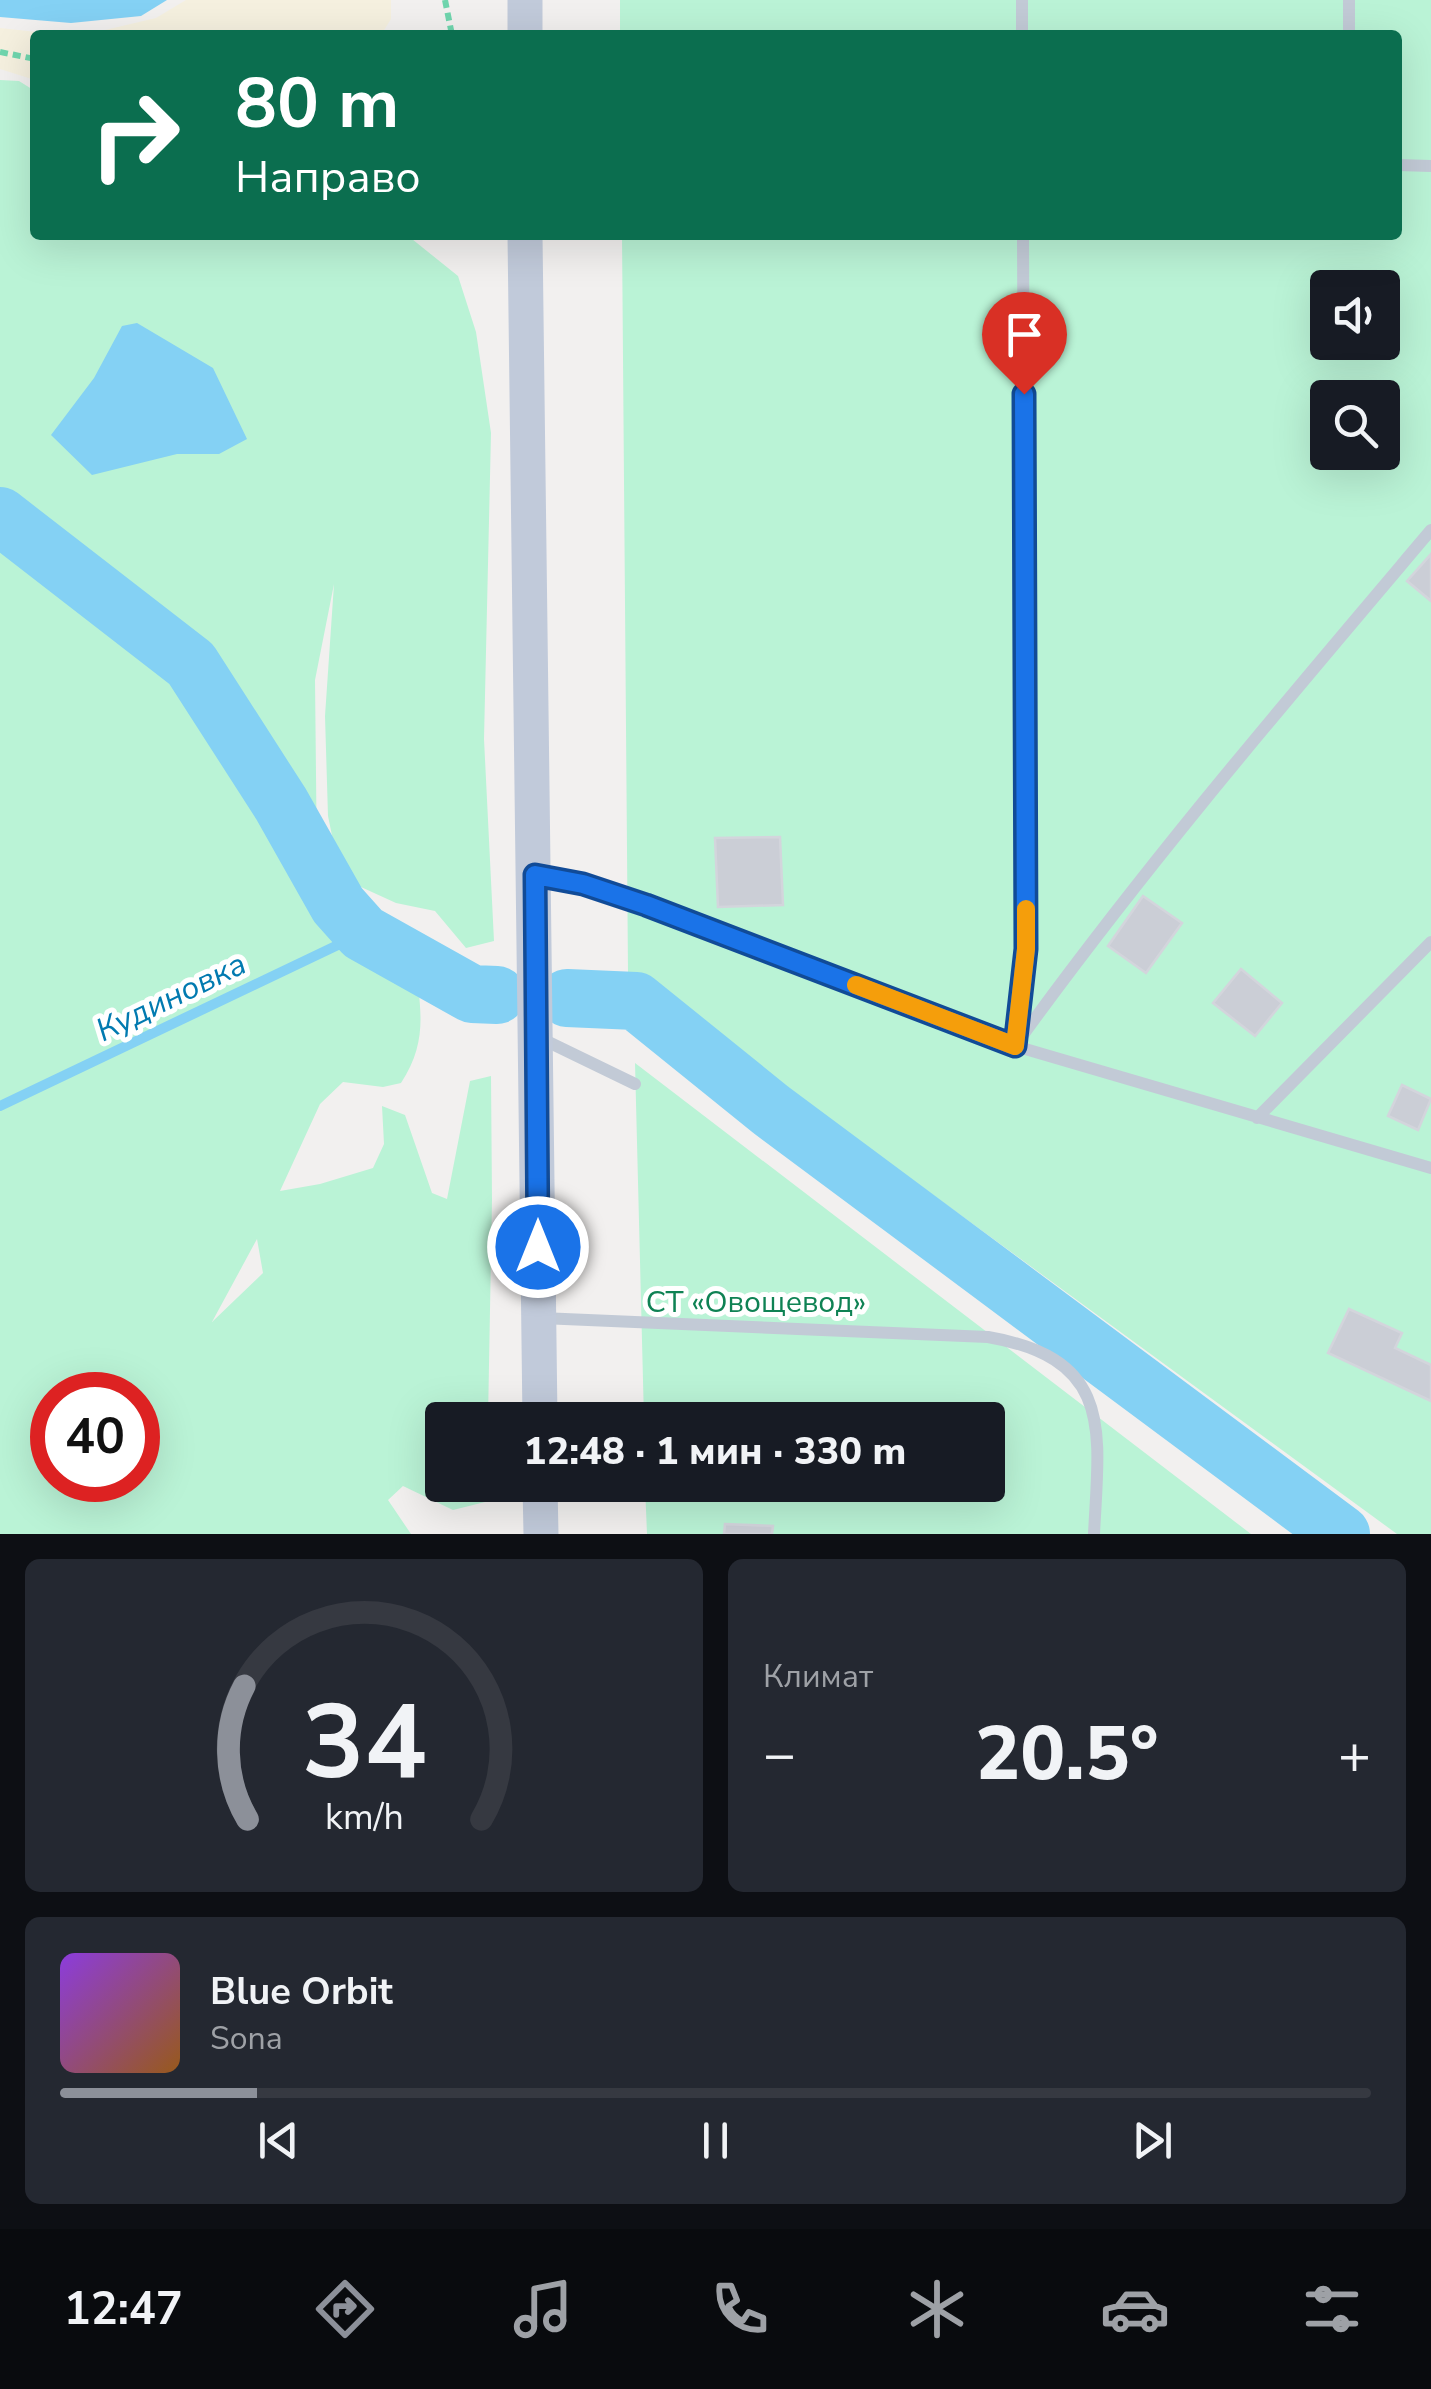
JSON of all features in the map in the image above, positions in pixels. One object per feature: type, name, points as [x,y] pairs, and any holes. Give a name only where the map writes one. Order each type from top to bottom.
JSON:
[{"type":"street","points":[[525,0],[525,30]]},
{"type":"street","points":[[525,240],[540,1402]]},
{"type":"street","points":[[540,1502],[541,1534]]},
{"type":"lane","points":[[1022,0],[1022,30]]},
{"type":"lane","points":[[1349,30],[1350,0]]},
{"type":"lane","points":[[1402,164],[1431,166]]},
{"type":"lane","points":[[1015,1046],[1026,949],[1023,240]]},
{"type":"lane","points":[[1015,1046],[1100,930],[1431,530]]},
{"type":"lane","points":[[535,875],[583,884],[646,905],[1015,1046],[1431,1168]]},
{"type":"lane","points":[[1257,1118],[1431,942]]},
{"type":"lane","points":[[536,1036],[635,1084]]},
{"type":"lane","points":[[539,1318],[969,1336],[1017,1342],[1050,1356],[1074,1376],[1091,1404],[1099,1435],[1094,1534]]},
{"type":"path","points":[[445,0],[451,30]]},
{"type":"path","points":[[0,52],[30,58]]},
{"type":"green space","points":[[620,0],[1431,0],[1431,1534],[1397,1534],[628,972],[622,240],[1402,240],[1402,30],[620,30]]},
{"type":"green space","points":[[0,80],[19,81],[30,88],[30,240],[413,240],[458,276],[476,332],[491,433],[484,739],[494,941],[466,948],[435,911],[396,903],[350,882],[336,855],[328,816],[325,716],[334,584],[315,680],[317,868],[338,905],[363,933],[415,962],[420,1025],[415,1054],[401,1083],[383,1087],[343,1082],[320,1104],[280,1191],[373,1168],[384,1144],[382,1106],[405,1115],[432,1193],[447,1199],[470,1081],[491,1076],[488,1402],[425,1402],[425,1497],[403,1486],[388,1500],[411,1534],[0,1534]],"holes":[[[257,1239],[263,1273],[212,1322]]]},
{"type":"green space","name":"СТ «Овощевод»","points":[[635,1063],[1251,1534],[647,1534],[646,1502],[1005,1502],[1005,1402],[644,1402]]},
{"type":"green space","points":[[436,1502],[485,1502],[453,1510]]},
{"type":"sand","points":[[186,0],[391,0],[391,19],[384,30],[105,30],[156,18]]},
{"type":"sand","points":[[0,28],[30,31],[30,78],[0,69]]},
{"type":"water","points":[[0,0],[167,0],[141,16],[71,23],[0,17]]},
{"type":"water","points":[[137,323],[213,368],[247,439],[219,454],[177,454],[92,475],[51,435],[94,378],[122,326]]},
{"type":"building","points":[[1431,554],[1431,601],[1407,581]]},
{"type":"building","points":[[780,837],[783,905],[718,907],[715,838]]},
{"type":"building","points":[[1143,896],[1182,923],[1146,973],[1108,946]]},
{"type":"building","points":[[1241,969],[1282,1003],[1255,1036],[1213,1003]]},
{"type":"building","points":[[1402,1085],[1431,1099],[1418,1130],[1388,1116]]},
{"type":"building","points":[[1349,1309],[1402,1333],[1395,1348],[1431,1365],[1431,1401],[1328,1353]]},
{"type":"building","points":[[725,1524],[773,1526],[772,1534],[724,1534]]},
{"type":"waterway","points":[[0,516],[191,664],[281,804],[338,905],[363,933],[472,994],[497,995]]},
{"type":"waterway","name":"Кудиновка","points":[[0,1106],[363,933]]},
{"type":"waterway","points":[[567,998],[636,1001],[771,1110],[1341,1534]]},
{"type":"slow traffic","points":[[856,985],[1015,1046],[1026,949],[1026,909]]},
{"type":"route","points":[[538,1247],[535,875],[583,884],[646,905],[1015,1046],[1026,949],[1024,394]]}]
